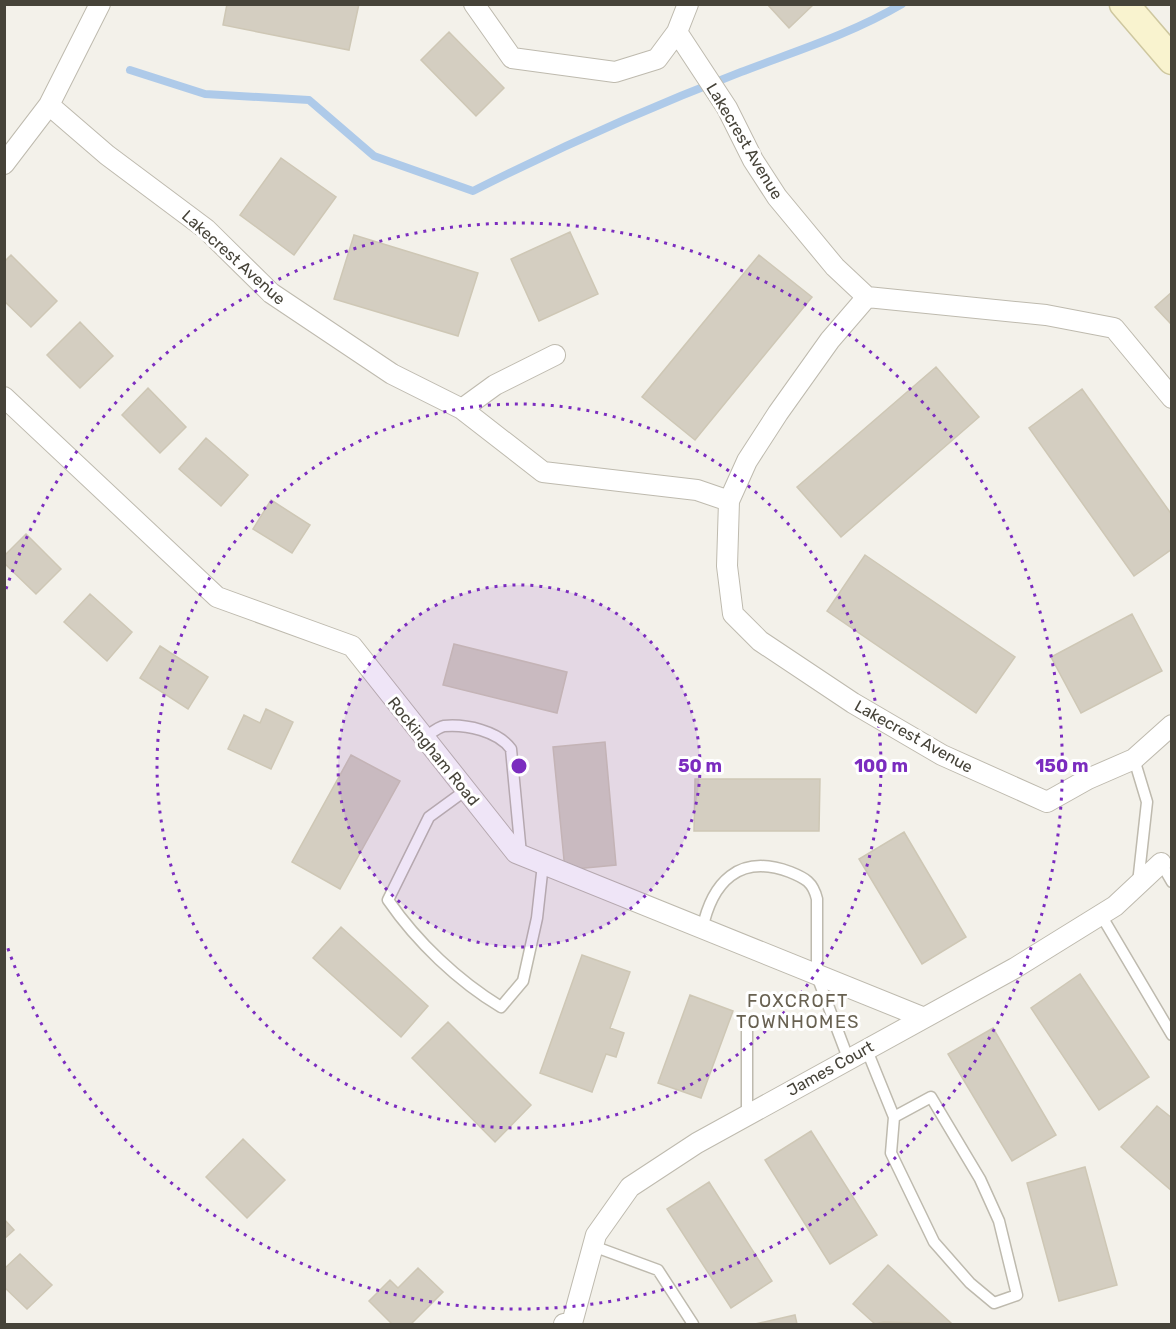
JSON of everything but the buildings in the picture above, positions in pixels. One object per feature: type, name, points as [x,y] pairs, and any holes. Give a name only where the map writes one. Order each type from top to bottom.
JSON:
[{"type":"main road","points":[[1124,4],[1172,60]]},
{"type":"street","points":[[4,164],[49,105],[100,4]]},
{"type":"street","points":[[474,4],[512,58],[615,72],[657,59],[677,32],[688,4]]},
{"type":"street","name":"Lakecrest Avenue","points":[[677,32],[727,108],[753,160],[777,197],[835,267],[867,297],[830,340],[778,413],[747,461],[729,501],[727,566],[733,614],[760,641],[805,674],[942,755],[1047,802],[1088,779],[1134,759],[1172,725]]},
{"type":"street","name":"Lakecrest Avenue","points":[[49,105],[106,155],[206,229],[271,293],[343,344],[392,374],[462,410],[543,472],[677,486],[729,501]]},
{"type":"street","points":[[867,297],[1046,315],[1114,328],[1172,398]]},
{"type":"street","points":[[462,410],[495,385],[555,355]]},
{"type":"street","name":"Rockingham Road","points":[[4,397],[218,597],[352,646],[516,853],[922,1017]]},
{"type":"street","name":"James Court","points":[[569,1324],[596,1235],[630,1187],[697,1143],[922,1017],[1015,968],[1101,915],[1161,863]]},
{"type":"lane","points":[[424,738],[442,726],[480,730],[504,740],[511,749],[521,855]]},
{"type":"lane","points":[[1134,759],[1147,801],[1138,884]]},
{"type":"lane","points":[[466,790],[429,817],[388,900],[404,923],[473,990],[501,1007],[523,981],[537,918],[543,864]]},
{"type":"lane","points":[[1161,863],[1172,882]]},
{"type":"lane","points":[[702,930],[707,906],[713,895],[740,870],[758,865],[776,867],[799,876],[814,886],[817,899],[817,976],[848,1058]]},
{"type":"lane","points":[[1101,915],[1172,1035]]},
{"type":"lane","points":[[747,1026],[747,1115]]},
{"type":"lane","points":[[866,1048],[894,1117],[891,1153],[934,1242],[970,1283],[994,1303],[1017,1295],[999,1221],[980,1179],[931,1097],[894,1117]]},
{"type":"lane","points":[[593,1246],[658,1270],[693,1324]]},
{"type":"waterway","points":[[130,70],[205,94],[309,100],[374,156],[473,191],[639,113],[843,33],[902,4]]},
{"type":"district","name":"FOXCROFT TOWNHOMES","points":[[798,1011]]}]
